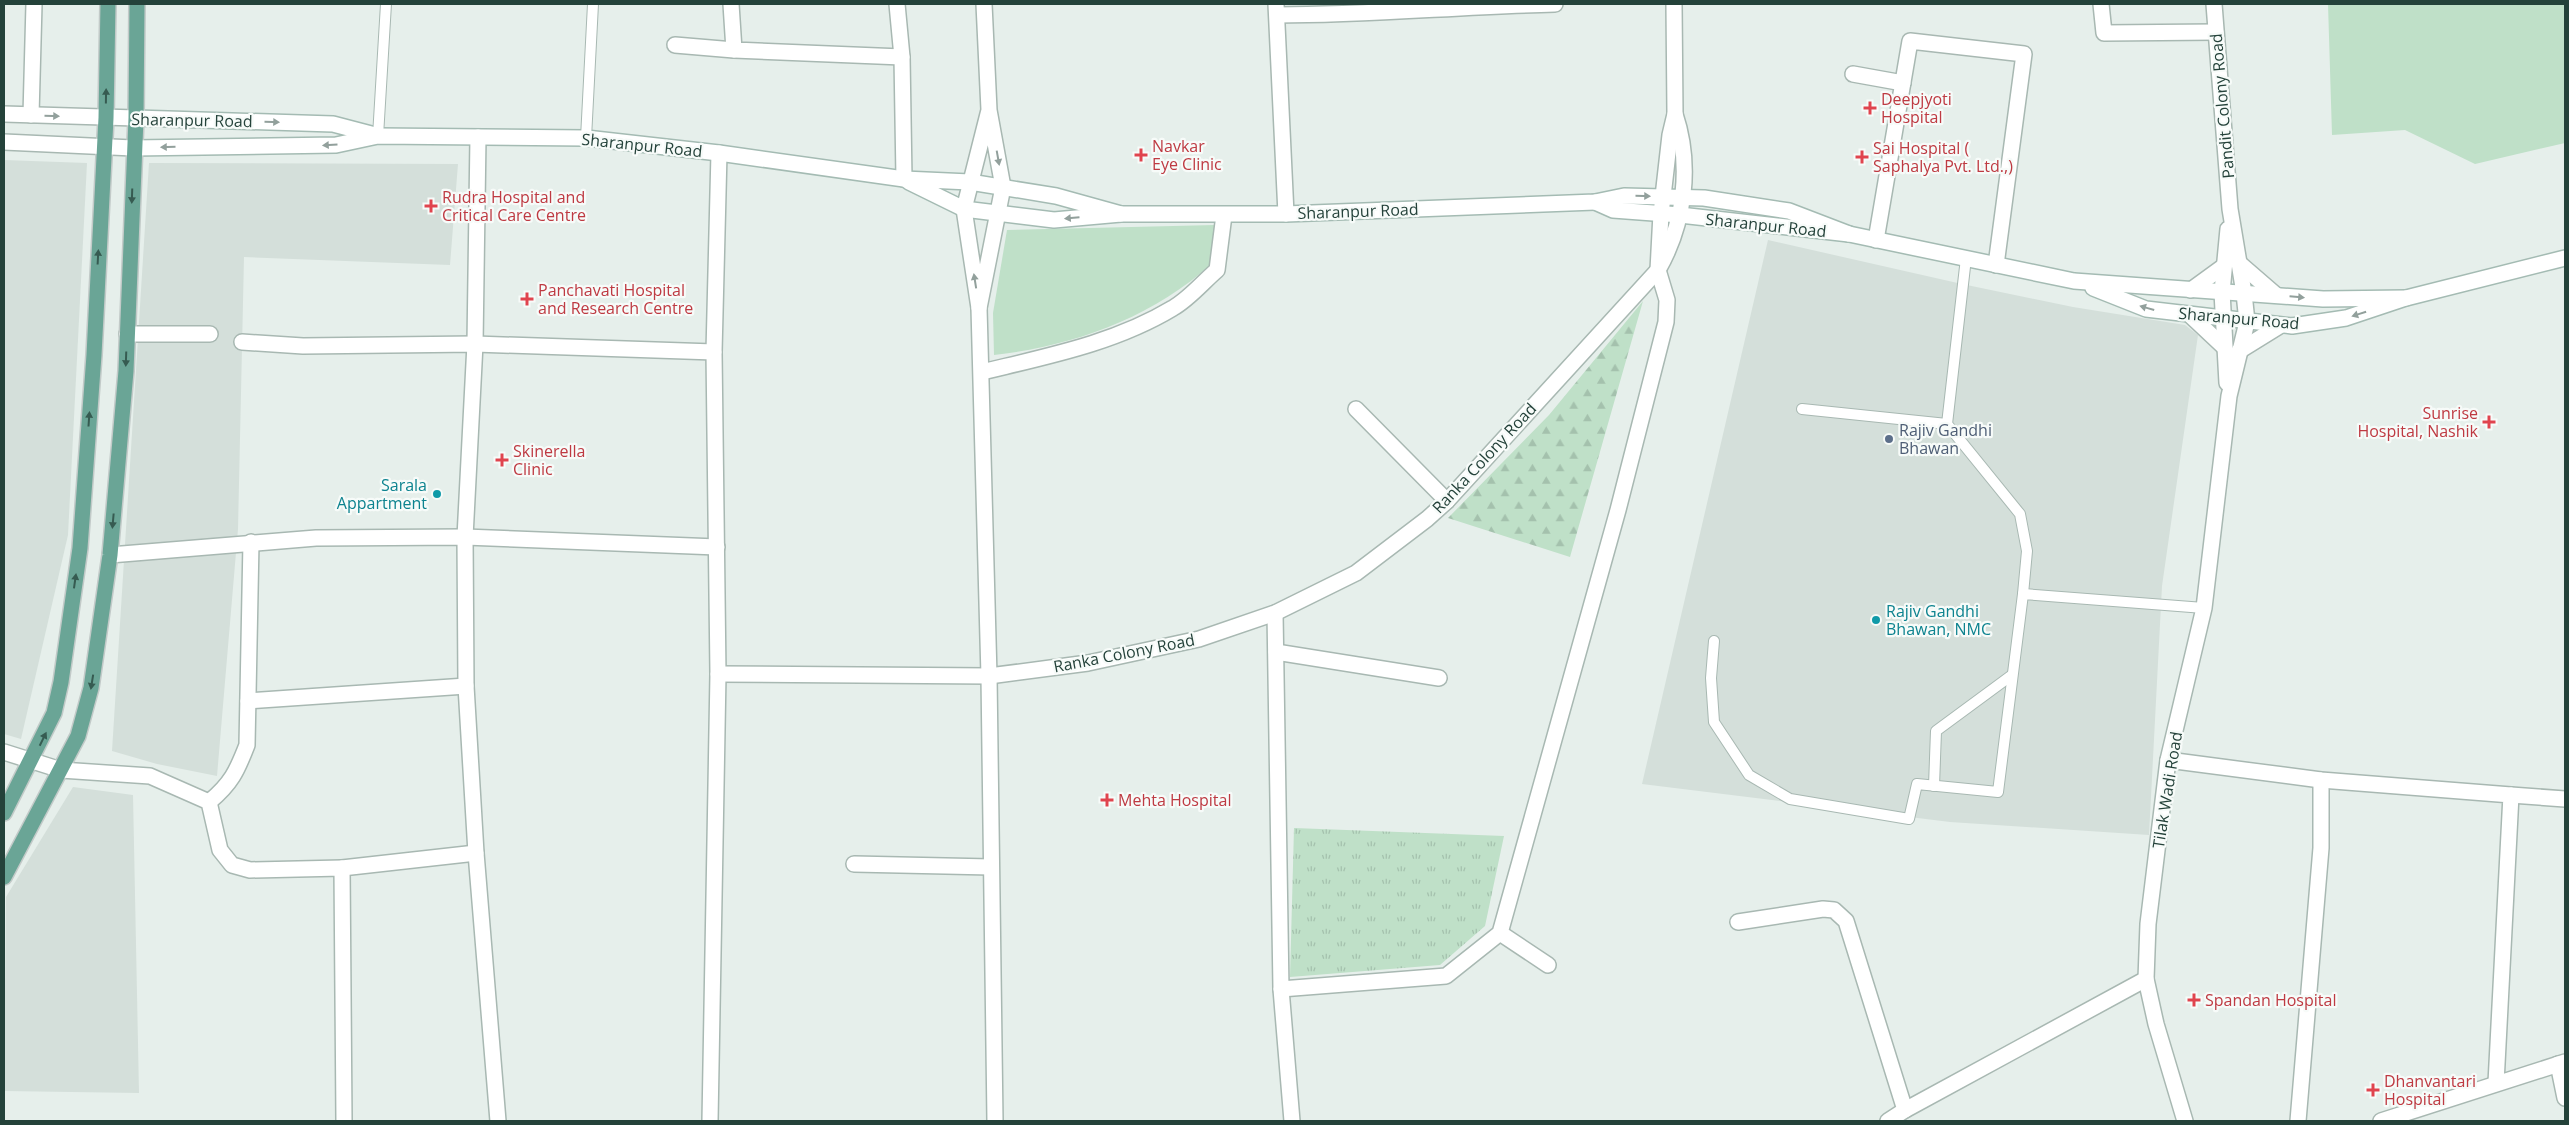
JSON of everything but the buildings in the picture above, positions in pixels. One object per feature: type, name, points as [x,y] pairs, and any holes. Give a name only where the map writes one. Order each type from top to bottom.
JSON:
[{"type":"main road","points":[[4,813],[54,713],[58,698],[80,548],[94,355],[106,118],[108,4]]},
{"type":"main road","points":[[4,877],[62,770],[78,736],[86,712],[110,555],[127,334],[133,148],[136,118],[137,4]]},
{"type":"street","points":[[31,115],[34,4]]},
{"type":"street","points":[[731,4],[734,50]]},
{"type":"street","points":[[897,4],[902,57],[904,179]]},
{"type":"street","points":[[979,308],[1002,187],[989,110],[984,4]]},
{"type":"street","points":[[1286,214],[1277,9],[1344,15],[1423,6],[1555,4]]},
{"type":"street","points":[[1282,989],[1446,976],[1500,933],[1618,510],[1666,322],[1667,300],[1658,270],[1661,214],[1670,136],[1675,114],[1674,4]]},
{"type":"street","points":[[2101,4],[2104,33],[2216,32]]},
{"type":"street","name":"Pandit Colony Road","points":[[2214,4],[2230,209]]},
{"type":"street","points":[[1876,240],[1910,41],[2024,54],[1996,265]]},
{"type":"street","points":[[675,45],[734,50],[902,57]]},
{"type":"street","points":[[1853,74],[1903,83]]},
{"type":"street","points":[[989,110],[964,209],[979,308],[982,372],[989,676],[994,1121]]},
{"type":"street","name":"Sharanpur Road","points":[[4,114],[333,124],[378,136]]},
{"type":"street","points":[[1675,114],[1682,136],[1683,197],[1680,215]]},
{"type":"street","name":"Sharanpur Road","points":[[4,142],[104,145],[133,148],[336,145],[378,136],[586,138],[720,153],[904,179],[970,182],[1056,196],[1121,214]]},
{"type":"street","points":[[478,137],[475,344],[465,537],[466,686],[476,854],[498,1121]]},
{"type":"street","points":[[710,1121],[718,674],[714,352],[720,153]]},
{"type":"street","name":"Sharanpur Road","points":[[904,179],[964,209],[1054,220],[1121,214],[1286,214],[1595,202],[1624,196],[1664,196],[1704,198],[1789,211],[1849,234]]},
{"type":"street","name":"Sharanpur Road","points":[[1595,202],[1613,210],[1680,215],[1849,234],[2074,281],[2323,299],[2406,298]]},
{"type":"street","points":[[2229,396],[2247,322],[2230,209]]},
{"type":"street","points":[[2229,396],[2224,347],[2222,292],[2230,209]]},
{"type":"street","points":[[982,372],[1063,352],[1115,336],[1175,307],[1217,270],[1224,215]]},
{"type":"street","name":"Ranka Colony Road","points":[[718,674],[989,676],[1088,663],[1199,639],[1275,612],[1356,573],[1446,501],[1658,270],[1670,249],[1680,215]]},
{"type":"street","name":"Sharanpur Road","points":[[2074,281],[2146,309],[2223,320],[2292,326],[2346,318],[2406,298],[2565,258]]},
{"type":"street","points":[[2239,263],[2276,295]]},
{"type":"street","points":[[2191,290],[2224,266]]},
{"type":"street","points":[[2191,316],[2224,347]]},
{"type":"street","points":[[2239,352],[2280,325]]},
{"type":"street","points":[[127,334],[210,334]]},
{"type":"street","points":[[242,342],[302,346],[475,344],[714,352]]},
{"type":"street","name":"Tilak Wadi Road","points":[[2185,1121],[2156,1024],[2146,979],[2148,924],[2168,760],[2204,608],[2229,396]]},
{"type":"street","points":[[1356,409],[1446,501]]},
{"type":"street","points":[[110,555],[316,538],[465,537],[717,547]]},
{"type":"street","points":[[209,802],[222,791],[236,774],[247,746],[251,542]]},
{"type":"street","points":[[1275,612],[1282,989],[1292,1121]]},
{"type":"street","points":[[1276,652],[1438,678]]},
{"type":"street","points":[[248,701],[466,686]]},
{"type":"street","points":[[4,752],[62,770],[150,776],[209,802]]},
{"type":"street","points":[[2168,760],[2321,780],[2565,799]]},
{"type":"street","points":[[2298,1121],[2321,848],[2321,780]]},
{"type":"street","points":[[2496,1083],[2511,796]]},
{"type":"street","points":[[209,802],[220,850],[232,865],[250,870],[342,868],[476,854]]},
{"type":"street","points":[[854,864],[992,867]]},
{"type":"street","points":[[342,868],[344,1121]]},
{"type":"street","points":[[1738,922],[1824,909],[1834,910],[1846,921],[1905,1110]]},
{"type":"street","points":[[1500,933],[1548,965]]},
{"type":"street","points":[[1888,1121],[2146,979]]},
{"type":"street","points":[[2381,1121],[2561,1063],[2565,1098]]},
{"type":"lane","points":[[378,136],[386,4]]},
{"type":"lane","points":[[586,138],[593,4]]},
{"type":"lane","points":[[1947,424],[1966,258]]},
{"type":"lane","points":[[1714,641],[1711,678],[1714,722],[1748,775],[1790,799],[1909,819],[1917,784],[1998,792],[2027,551],[2020,514],[1947,424],[1802,409]]},
{"type":"lane","points":[[2023,594],[2204,608]]},
{"type":"lane","points":[[1934,786],[1936,731],[2012,675]]},
{"type":"shaded area","points":[[4,160],[87,163],[68,535],[21,739],[4,734]]},
{"type":"shaded area","points":[[149,163],[458,164],[450,265],[244,257],[238,529],[217,776],[157,764],[112,751]]},
{"type":"shaded area","name":"Rajiv Gandhi Bhawan","points":[[1768,240],[2073,307],[2185,325],[2198,335],[2162,586],[2149,835],[1950,822],[1642,784]]},
{"type":"shaded area","points":[[73,787],[133,795],[139,1093],[4,1091],[6,897]]},
{"type":"green space","points":[[2328,4],[2565,4],[2565,143],[2475,164],[2405,130],[2332,135]]},
{"type":"green space","points":[[1215,225],[1211,264],[1163,300],[1110,326],[1082,336],[1053,345],[994,355],[993,313],[1007,230]]},
{"type":"green space","points":[[1643,301],[1570,557],[1448,518],[1549,415]]},
{"type":"green space","points":[[1294,828],[1504,836],[1485,926],[1440,965],[1290,977]]},
{"type":"place","name":"Deepjyoti Hospital","points":[[1870,108]]},
{"type":"place","name":"Navkar Eye Clinic","points":[[1141,155]]},
{"type":"place","name":"Sai Hospital ( Saphalya Pvt. Ltd.,)","points":[[1862,157]]},
{"type":"place","name":"Rudra Hospital and Critical Care Centre","points":[[431,206]]},
{"type":"place","name":"Panchavati Hospital and Research Centre","points":[[527,299]]},
{"type":"place","name":"Sunrise Hospital, Nashik","points":[[2489,422]]},
{"type":"place","name":"Rajiv Gandhi Bhawan","points":[[1889,439]]},
{"type":"place","name":"Skinerella Clinic","points":[[502,460]]},
{"type":"place","name":"Sarala Appartment","points":[[437,494]]},
{"type":"place","name":"Rajiv Gandhi Bhawan, NMC","points":[[1876,620]]},
{"type":"place","name":"Mehta Hospital","points":[[1107,800]]},
{"type":"place","name":"Spandan Hospital","points":[[2194,1000]]},
{"type":"place","name":"Dhanvantari Hospital","points":[[2373,1090]]}]
